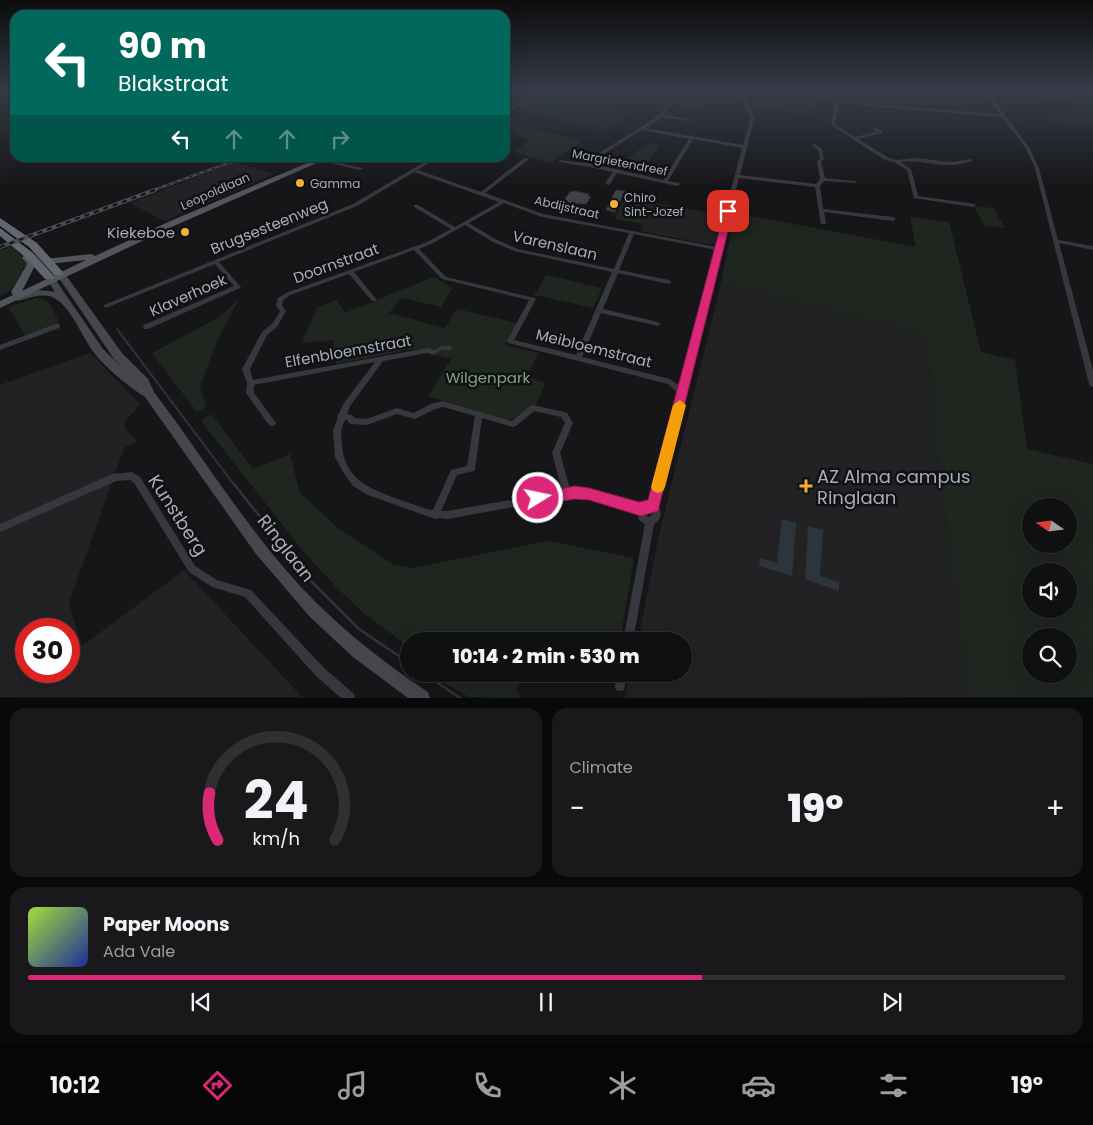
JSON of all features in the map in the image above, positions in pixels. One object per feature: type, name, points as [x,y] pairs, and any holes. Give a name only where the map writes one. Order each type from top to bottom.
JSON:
[{"type":"highway","name":"Ringlaan","points":[[0,221],[28,241],[48,261],[55,277]]},
{"type":"highway","name":"Ringlaan","points":[[0,231],[55,277]]},
{"type":"main road","name":"Leopoldlaan","points":[[3,302],[16,292],[78,268],[171,224],[314,162]]},
{"type":"main road","name":"Leopoldlaan","points":[[3,302],[140,235],[171,224]]},
{"type":"main road","points":[[16,292],[31,266],[32,262],[28,258],[29,255]]},
{"type":"main road","points":[[48,261],[93,257]]},
{"type":"main road","points":[[71,289],[70,280],[78,268]]},
{"type":"main road","name":"Ringlaan","points":[[55,277],[71,289],[118,356],[144,382],[149,394],[265,554],[300,597],[359,652],[422,698]]},
{"type":"main road","name":"Ringlaan","points":[[55,277],[66,303],[99,352],[135,386],[149,394]]},
{"type":"main road","points":[[3,302],[29,294],[45,293],[53,294],[66,303]]},
{"type":"street","points":[[585,164],[649,124]]},
{"type":"street","points":[[649,131],[654,124]]},
{"type":"street","points":[[630,632],[650,520],[658,515],[653,506],[751,124]]},
{"type":"street","points":[[833,124],[887,158],[909,169],[916,197],[973,204]]},
{"type":"street","points":[[1009,124],[1034,159],[1093,383]]},
{"type":"street","points":[[642,129],[745,148]]},
{"type":"street","points":[[855,138],[880,132],[875,129]]},
{"type":"street","points":[[665,181],[691,138]]},
{"type":"street","points":[[813,145],[820,149],[823,179],[817,186]]},
{"type":"street","points":[[896,161],[906,158],[961,164],[970,160]]},
{"type":"street","points":[[481,194],[526,159]]},
{"type":"street","name":"Margrietendreef","points":[[560,161],[582,166],[585,164],[677,184]]},
{"type":"street","points":[[337,162],[361,169]]},
{"type":"street","name":"Brugsesteenweg","points":[[106,306],[355,205],[427,162]]},
{"type":"street","name":"Abdijstraat","points":[[414,170],[542,215],[719,250]]},
{"type":"street","points":[[608,183],[616,171]]},
{"type":"street","points":[[737,176],[817,186]]},
{"type":"street","points":[[823,179],[855,182]]},
{"type":"street","points":[[817,186],[823,223]]},
{"type":"street","name":"Doornstraat","points":[[272,423],[250,393],[251,383],[246,369],[264,334],[275,325],[283,311],[279,306],[280,299],[414,248],[455,229],[503,202]]},
{"type":"street","points":[[416,206],[455,229]]},
{"type":"street","points":[[822,210],[893,219]]},
{"type":"street","name":"Varenslaan","points":[[465,223],[493,240],[516,250],[668,282]]},
{"type":"street","points":[[578,358],[632,232]]},
{"type":"street","points":[[1056,241],[1093,248]]},
{"type":"street","name":"Meibloemstraat","points":[[414,248],[444,278],[533,299],[510,341],[670,382],[686,379]]},
{"type":"street","name":"Klaverhoek","points":[[146,327],[238,287],[216,261]]},
{"type":"street","points":[[350,272],[374,300]]},
{"type":"street","points":[[599,310],[658,324]]},
{"type":"street","points":[[0,348],[57,326]]},
{"type":"street","name":"Elfenbloemstraat","points":[[251,383],[428,350],[434,353],[441,348],[449,348]]},
{"type":"street","points":[[380,359],[341,417],[337,430],[339,457],[346,470],[356,483],[371,492],[435,515],[460,514],[567,494],[589,494],[641,510]]},
{"type":"street","name":"Meibloemstraat","points":[[670,382],[683,394]]},
{"type":"street","points":[[341,417],[349,417],[352,421],[358,423],[397,411],[415,416],[434,406],[443,404],[513,424],[533,408],[564,416],[569,423],[556,453],[567,494]]},
{"type":"street","points":[[435,515],[454,472],[472,468],[479,415]]},
{"type":"street","name":"Kunstberg","points":[[0,528],[115,477],[132,476],[137,480],[192,569],[215,584],[248,593],[319,671],[350,698]]},
{"type":"street","points":[[641,510],[644,506],[653,506]]},
{"type":"street","points":[[641,510],[643,517],[650,520]]},
{"type":"street","points":[[620,686],[621,682]]},
{"type":"shaded area","points":[[234,162],[274,174],[165,221],[130,203]]},
{"type":"shaded area","points":[[652,202],[722,215],[715,243],[711,245],[640,231]]},
{"type":"shaded area","name":"AZ Alma campus Ringlaan","points":[[721,283],[925,334],[937,432],[934,437],[969,697],[625,698],[628,682],[692,682],[692,632],[640,632],[659,535]]},
{"type":"shaded area","points":[[90,353],[140,404],[125,422],[124,428],[137,441],[124,448],[69,603],[74,618],[15,618],[15,683],[80,683],[80,639],[82,646],[184,570],[302,697],[0,697],[0,385]]},
{"type":"shaded area","points":[[782,519],[796,523],[792,576],[759,566],[760,558],[777,563]]},
{"type":"shaded area","points":[[808,526],[823,530],[820,576],[839,582],[839,591],[805,579]]},
{"type":"green space","points":[[510,124],[583,141],[550,163],[513,152],[531,139],[510,133]]},
{"type":"green space","points":[[578,124],[613,124],[603,130]]},
{"type":"green space","points":[[1066,124],[1093,124],[1093,126]]},
{"type":"green space","points":[[649,143],[660,145],[647,163],[626,159]]},
{"type":"green space","points":[[631,193],[645,196],[645,201],[661,204],[658,212],[649,210],[643,224],[615,219],[623,198],[630,198]]},
{"type":"green space","points":[[973,206],[993,208],[1005,228],[985,226]]},
{"type":"green space","points":[[735,213],[916,247],[910,217],[949,222],[981,352],[1015,360],[1027,449],[1093,464],[1093,697],[969,697],[934,436],[937,431],[925,334],[721,283]]},
{"type":"green space","points":[[11,246],[27,262],[12,289],[0,296],[0,250]]},
{"type":"green space","points":[[546,275],[602,288],[593,308],[534,296]]},
{"type":"green space","name":"Wilgenpark","points":[[434,277],[453,288],[441,307],[402,298],[389,313],[445,328],[457,309],[517,323],[505,345],[538,353],[527,377],[546,383],[536,404],[525,409],[520,417],[507,420],[428,396],[451,359],[414,349],[336,364],[333,340],[302,343],[317,307],[336,300],[345,313]]},
{"type":"green space","points":[[37,298],[49,303],[59,322],[26,336],[8,307]]},
{"type":"green space","points":[[239,299],[217,341],[200,386],[206,407],[197,412],[152,353],[219,317]]},
{"type":"green space","points":[[211,414],[253,469],[290,454],[300,493],[338,528],[394,565],[413,568],[548,541],[634,558],[622,632],[400,632],[400,640],[361,611],[303,551],[201,421]]},
{"type":"green space","points":[[442,682],[520,682],[516,691],[520,694],[519,698],[469,697]]},
{"type":"building","name":"Chiro Sint-Jozef","points":[[616,190],[625,191],[615,212],[606,210]]},
{"type":"building","points":[[574,191],[591,196],[586,204],[566,203],[568,201],[564,200],[570,192]]},
{"type":"waterway","points":[[117,329],[235,486]]},
{"type":"waterway","points":[[234,484],[310,580],[359,629],[400,657]]},
{"type":"waterway","points":[[437,682],[460,698]]},
{"type":"railway","points":[[151,191],[231,162]]},
{"type":"railway","points":[[0,247],[155,190]]},
{"type":"slow traffic","points":[[658,487],[680,405]]},
{"type":"place","name":"Gamma","points":[[300,183]]},
{"type":"place","name":"Chiro Sint-Jozef","points":[[614,204]]},
{"type":"place","name":"Kiekeboe","points":[[185,232]]},
{"type":"place","name":"AZ Alma campus Ringlaan","points":[[806,486]]},
{"type":"route","points":[[538,498],[575,492],[589,494],[641,510],[644,506],[653,506],[728,211]]}]
